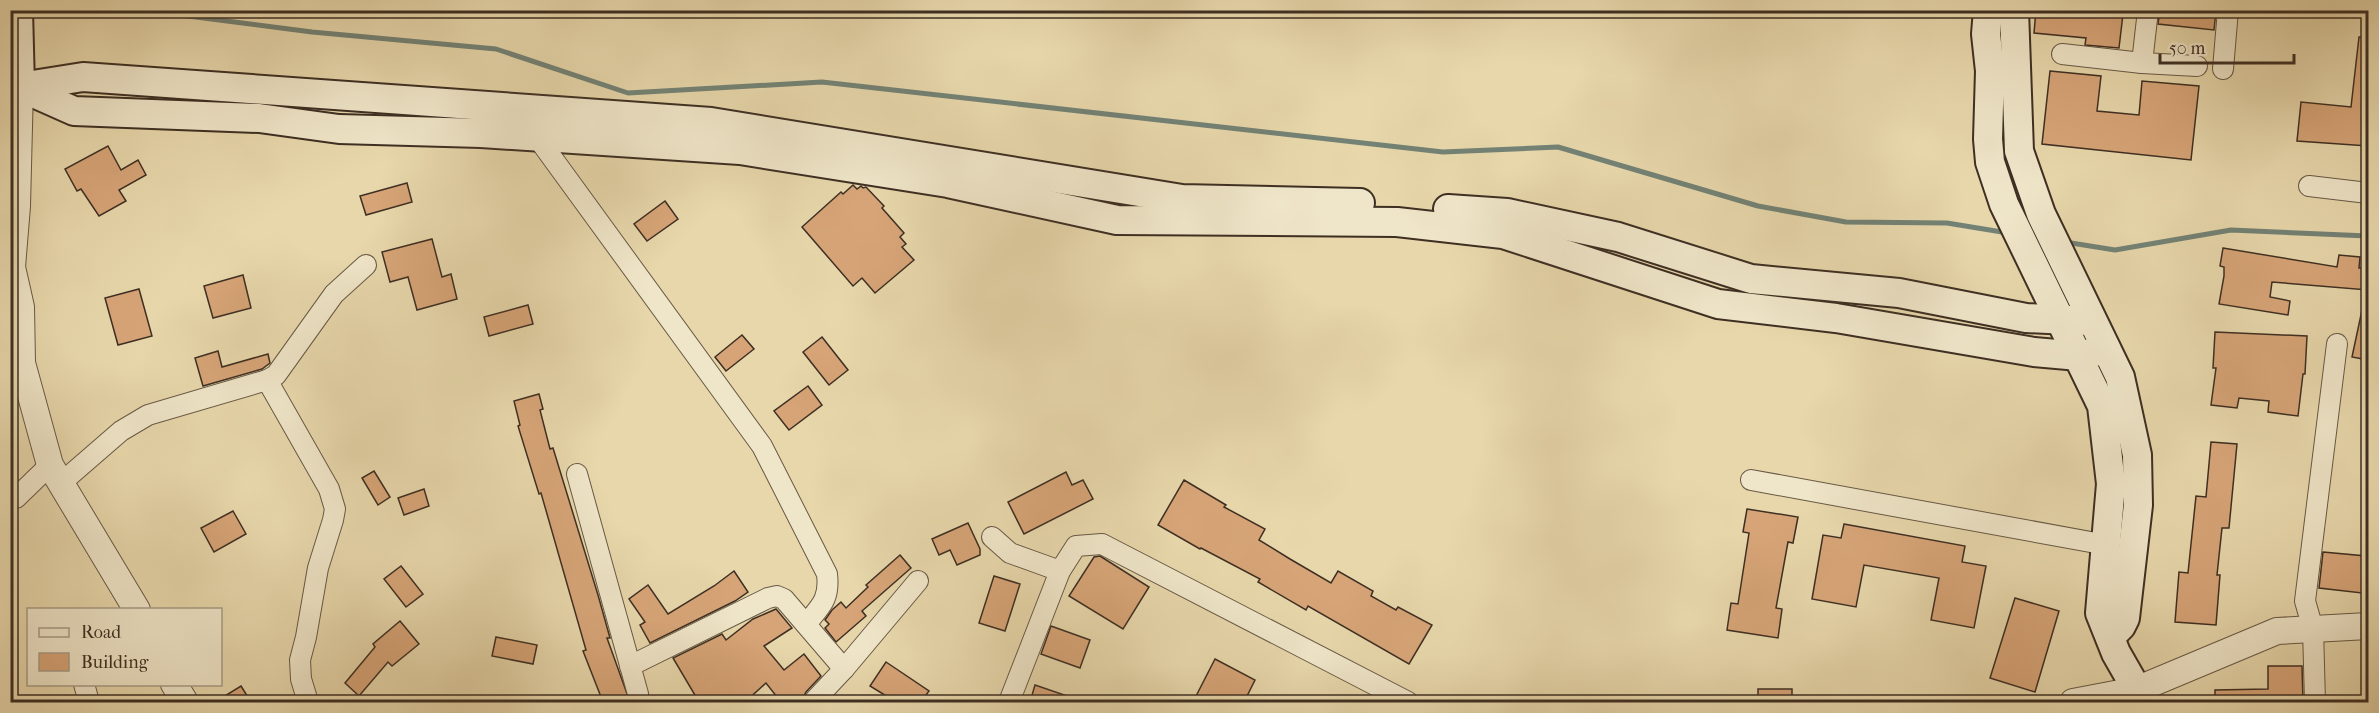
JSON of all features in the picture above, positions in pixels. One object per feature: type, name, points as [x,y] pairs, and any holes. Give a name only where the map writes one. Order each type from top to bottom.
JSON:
[{"type":"main road","points":[[18,10],[20,87]]},
{"type":"main road","points":[[1988,10],[1988,139],[1990,162],[2004,204],[2055,308],[2092,352],[2120,377],[2137,455],[2138,505],[2125,618],[2110,637]]},
{"type":"main road","points":[[2014,10],[2019,151],[2041,214],[2086,309],[2102,406],[2110,484],[2100,613],[2116,652],[2140,696]]},
{"type":"main road","points":[[20,87],[83,77],[711,122],[1182,199],[1344,202],[1507,213],[1618,237],[1751,279],[1899,294],[2025,318],[2055,308],[2086,309]]},
{"type":"main road","points":[[20,87],[74,111],[259,118],[339,129],[537,137],[740,150],[948,183],[1117,220],[1397,222],[1503,234],[1718,304],[1836,318],[2034,352],[2092,352]]},
{"type":"street","points":[[2142,63],[2148,10]]},
{"type":"street","points":[[2223,69],[2228,10]]},
{"type":"street","points":[[2062,54],[2142,63],[2197,66]]},
{"type":"street","points":[[20,87],[12,267],[21,307],[22,363],[56,474],[136,608]]},
{"type":"street","points":[[537,137],[762,446],[827,574],[829,590],[821,606],[806,624]]},
{"type":"street","points":[[2309,186],[2368,193]]},
{"type":"street","points":[[10,498],[16,498],[56,474],[148,415],[267,380],[284,366],[334,294],[366,265]]},
{"type":"street","points":[[2315,702],[2313,629],[2305,601],[2337,344]]},
{"type":"street","points":[[267,380],[329,489],[335,509],[318,568],[300,660],[301,679],[308,702]]},
{"type":"street","points":[[577,474],[638,694]]},
{"type":"street","points":[[1751,480],[2107,545]]},
{"type":"street","points":[[992,537],[1010,553],[1060,572]]},
{"type":"street","points":[[1010,702],[1060,572],[1076,546],[1102,544],[1408,702]]},
{"type":"street","points":[[813,702],[844,669],[918,580]]},
{"type":"street","points":[[630,666],[768,598],[777,596],[784,599],[844,669]]},
{"type":"street","points":[[2073,702],[2140,696],[2277,631],[2368,626]]},
{"type":"street","points":[[85,686],[89,702]]},
{"type":"street","points":[[175,686],[185,702]]},
{"type":"building","points":[[2036,10],[2085,10],[2123,14],[2119,48],[2085,45],[2086,38],[2034,33]]},
{"type":"building","points":[[2160,10],[2216,10],[2214,30],[2158,24]]},
{"type":"building","points":[[2359,37],[2368,37],[2368,146],[2297,141],[2301,102],[2351,107]]},
{"type":"building","points":[[2050,71],[2101,76],[2097,111],[2139,115],[2142,81],[2199,86],[2191,160],[2042,144]]},
{"type":"building","points":[[108,146],[121,170],[138,160],[146,175],[119,190],[126,201],[99,216],[81,189],[77,191],[65,169]]},
{"type":"building","points":[[407,183],[412,202],[366,215],[360,196]]},
{"type":"building","points":[[853,185],[857,189],[861,186],[866,187],[884,206],[882,208],[904,233],[900,237],[906,244],[902,247],[914,260],[875,293],[862,278],[853,286],[802,227],[841,192],[843,194]]},
{"type":"building","points":[[665,201],[678,219],[647,241],[634,224]]},
{"type":"building","points":[[432,239],[442,277],[451,274],[457,299],[417,310],[408,277],[390,282],[382,252]]},
{"type":"building","points":[[2223,248],[2337,267],[2339,255],[2360,257],[2359,268],[2368,268],[2368,290],[2272,282],[2270,297],[2290,301],[2288,315],[2219,304],[2224,276],[2224,267],[2220,266]]},
{"type":"building","points":[[243,275],[251,308],[213,318],[204,286]]},
{"type":"building","points":[[139,289],[152,336],[118,345],[105,298]]},
{"type":"building","points":[[528,305],[533,324],[489,336],[484,317]]},
{"type":"building","points":[[2362,310],[2368,310],[2368,360],[2352,357]]},
{"type":"building","points":[[2215,332],[2307,336],[2305,374],[2303,374],[2298,416],[2268,412],[2269,401],[2239,398],[2237,408],[2211,405],[2216,368],[2213,368]]},
{"type":"building","points":[[742,335],[754,349],[726,371],[715,357]]},
{"type":"building","points":[[822,337],[848,370],[829,385],[803,352]]},
{"type":"building","points":[[218,351],[222,367],[268,354],[270,363],[262,369],[203,386],[195,358]]},
{"type":"building","points":[[808,386],[822,405],[789,430],[774,411]]},
{"type":"building","points":[[539,394],[543,409],[540,410],[550,449],[553,448],[598,595],[610,638],[607,638],[630,702],[603,702],[583,651],[586,650],[541,493],[539,494],[518,426],[520,425],[514,401]]},
{"type":"building","points":[[2211,442],[2237,444],[2229,528],[2222,528],[2217,575],[2220,575],[2216,625],[2175,622],[2179,572],[2188,573],[2196,496],[2206,497]]},
{"type":"building","points":[[374,471],[390,497],[378,505],[362,478]]},
{"type":"building","points":[[1066,472],[1072,485],[1083,480],[1093,499],[1024,534],[1008,502]]},
{"type":"building","points":[[1184,480],[1226,505],[1224,507],[1265,529],[1259,540],[1331,583],[1338,571],[1373,591],[1371,596],[1396,610],[1398,607],[1432,625],[1409,664],[1308,606],[1306,610],[1258,582],[1260,579],[1158,525]]},
{"type":"building","points":[[424,489],[429,506],[404,515],[398,498]]},
{"type":"building","points":[[1747,509],[1798,517],[1793,543],[1788,542],[1776,608],[1782,609],[1778,638],[1727,630],[1731,603],[1738,604],[1749,533],[1743,532]]},
{"type":"building","points":[[233,511],[246,534],[214,552],[201,528]]},
{"type":"building","points":[[968,523],[980,549],[980,555],[957,565],[950,550],[939,555],[932,539]]},
{"type":"building","points":[[1844,524],[1965,546],[1962,562],[1986,566],[1974,628],[1931,620],[1939,578],[1864,565],[1856,607],[1812,599],[1823,535],[1841,538]]},
{"type":"building","points":[[2323,552],[2366,556],[2362,593],[2319,588]]},
{"type":"building","points":[[900,555],[911,568],[862,611],[866,616],[836,642],[825,628],[829,624],[825,620],[832,610],[841,602],[846,608],[868,587],[866,585]]},
{"type":"building","points":[[1100,556],[1149,587],[1123,629],[1069,596],[1094,557]]},
{"type":"building","points":[[401,566],[423,594],[406,607],[384,579]]},
{"type":"building","points":[[734,571],[748,592],[735,601],[650,643],[640,625],[645,622],[629,599],[648,585],[668,614]]},
{"type":"building","points":[[994,576],[1020,584],[1005,631],[979,623]]},
{"type":"building","points":[[2015,598],[2059,611],[2035,692],[1990,678]]},
{"type":"building","points":[[776,609],[792,628],[764,646],[784,670],[804,654],[821,676],[806,692],[801,702],[781,702],[766,683],[745,702],[699,702],[673,658],[722,634],[726,640],[753,619]]},
{"type":"building","points":[[400,621],[419,644],[392,666],[388,662],[359,696],[345,683],[375,647],[373,644]]},
{"type":"building","points":[[1051,626],[1090,640],[1080,668],[1041,654]]},
{"type":"building","points":[[496,637],[537,645],[533,664],[492,656]]},
{"type":"building","points":[[1215,659],[1255,680],[1244,702],[1193,702]]},
{"type":"building","points":[[886,662],[929,691],[921,702],[896,702],[870,686]]},
{"type":"building","points":[[2268,666],[2302,666],[2303,702],[2215,702],[2215,690],[2268,689]]},
{"type":"building","points":[[1035,685],[1079,700],[1079,702],[1030,702]]},
{"type":"building","points":[[241,686],[251,702],[215,702]]},
{"type":"building","points":[[1758,689],[1792,689],[1792,702],[1758,702]]},
{"type":"waterway","points":[[141,10],[312,32],[496,49],[628,93],[822,82],[1443,152],[1558,147],[1758,206],[1846,222],[1947,223],[2008,233]]},
{"type":"waterway","points":[[2065,242],[2115,250],[2231,230],[2368,236]]}]
